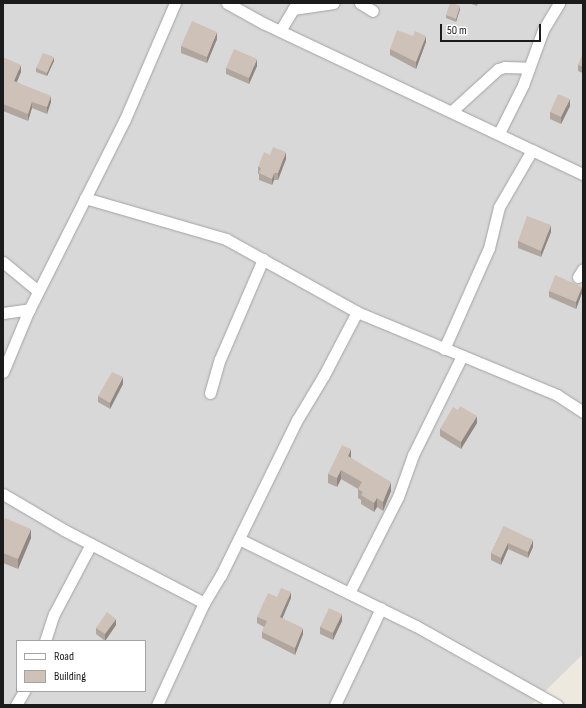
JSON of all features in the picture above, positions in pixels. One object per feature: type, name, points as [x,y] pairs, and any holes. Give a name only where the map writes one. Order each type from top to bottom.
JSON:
[{"type":"street","points":[[3,372],[38,291],[125,119],[175,3]]},
{"type":"street","points":[[227,3],[280,31],[583,174]]},
{"type":"street","points":[[280,31],[294,6],[334,3]]},
{"type":"street","points":[[360,3],[373,11]]},
{"type":"street","points":[[498,133],[529,68],[543,30],[559,3]]},
{"type":"street","points":[[452,111],[498,70],[505,67],[529,68]]},
{"type":"street","points":[[444,350],[489,248],[498,208],[532,150]]},
{"type":"street","points":[[85,198],[219,237],[263,259],[357,312],[444,350],[557,395],[583,412]]},
{"type":"street","points":[[210,394],[214,374],[263,259]]},
{"type":"street","points":[[3,262],[38,291]]},
{"type":"street","points":[[3,313],[30,309]]},
{"type":"street","points":[[157,705],[204,603],[239,539],[297,420],[324,375],[357,312]]},
{"type":"street","points":[[349,593],[398,496],[413,455],[462,356]]},
{"type":"street","points":[[3,494],[91,544],[204,603]]},
{"type":"street","points":[[239,539],[381,608],[556,705]]},
{"type":"street","points":[[45,640],[54,614],[91,544]]},
{"type":"street","points":[[335,705],[381,608]]},
{"type":"street","points":[[16,705],[23,692]]},
{"type":"shaded area","points":[[3,3],[583,3],[583,654],[531,705],[3,705]]},
{"type":"building","points":[[450,3],[460,6],[456,19],[446,15]]},
{"type":"building","points":[[192,21],[217,32],[207,57],[181,46]]},
{"type":"building","points":[[397,30],[413,36],[415,31],[426,36],[416,62],[390,49]]},
{"type":"building","points":[[234,49],[257,59],[249,78],[226,68]]},
{"type":"building","points":[[43,53],[54,57],[47,73],[36,68]]},
{"type":"building","points":[[583,55],[583,67],[578,65]]},
{"type":"building","points":[[3,57],[21,65],[14,81],[51,96],[47,107],[32,102],[28,114],[3,104]]},
{"type":"building","points":[[558,94],[570,99],[561,117],[550,112]]},
{"type":"building","points":[[273,147],[286,152],[278,173],[274,173],[272,179],[259,173],[261,168],[258,167],[264,152],[270,155]]},
{"type":"building","points":[[527,216],[551,225],[541,251],[518,241]]},
{"type":"building","points":[[555,275],[582,287],[576,302],[549,291]]},
{"type":"building","points":[[112,372],[123,377],[110,403],[98,396]]},
{"type":"building","points":[[460,406],[477,416],[461,442],[440,429],[453,407],[458,410]]},
{"type":"building","points":[[342,445],[351,449],[348,456],[391,482],[383,502],[377,498],[374,503],[361,495],[363,492],[358,489],[362,482],[341,470],[337,478],[328,474]]},
{"type":"building","points":[[5,518],[31,529],[18,559],[3,553],[3,523]]},
{"type":"building","points":[[504,526],[533,540],[528,552],[508,543],[501,558],[491,553]]},
{"type":"building","points":[[281,588],[291,592],[280,617],[303,628],[295,648],[262,632],[267,621],[257,617],[268,593],[277,597]]},
{"type":"building","points":[[329,608],[342,614],[333,633],[320,627]]},
{"type":"building","points":[[107,612],[116,619],[105,634],[96,628]]}]
